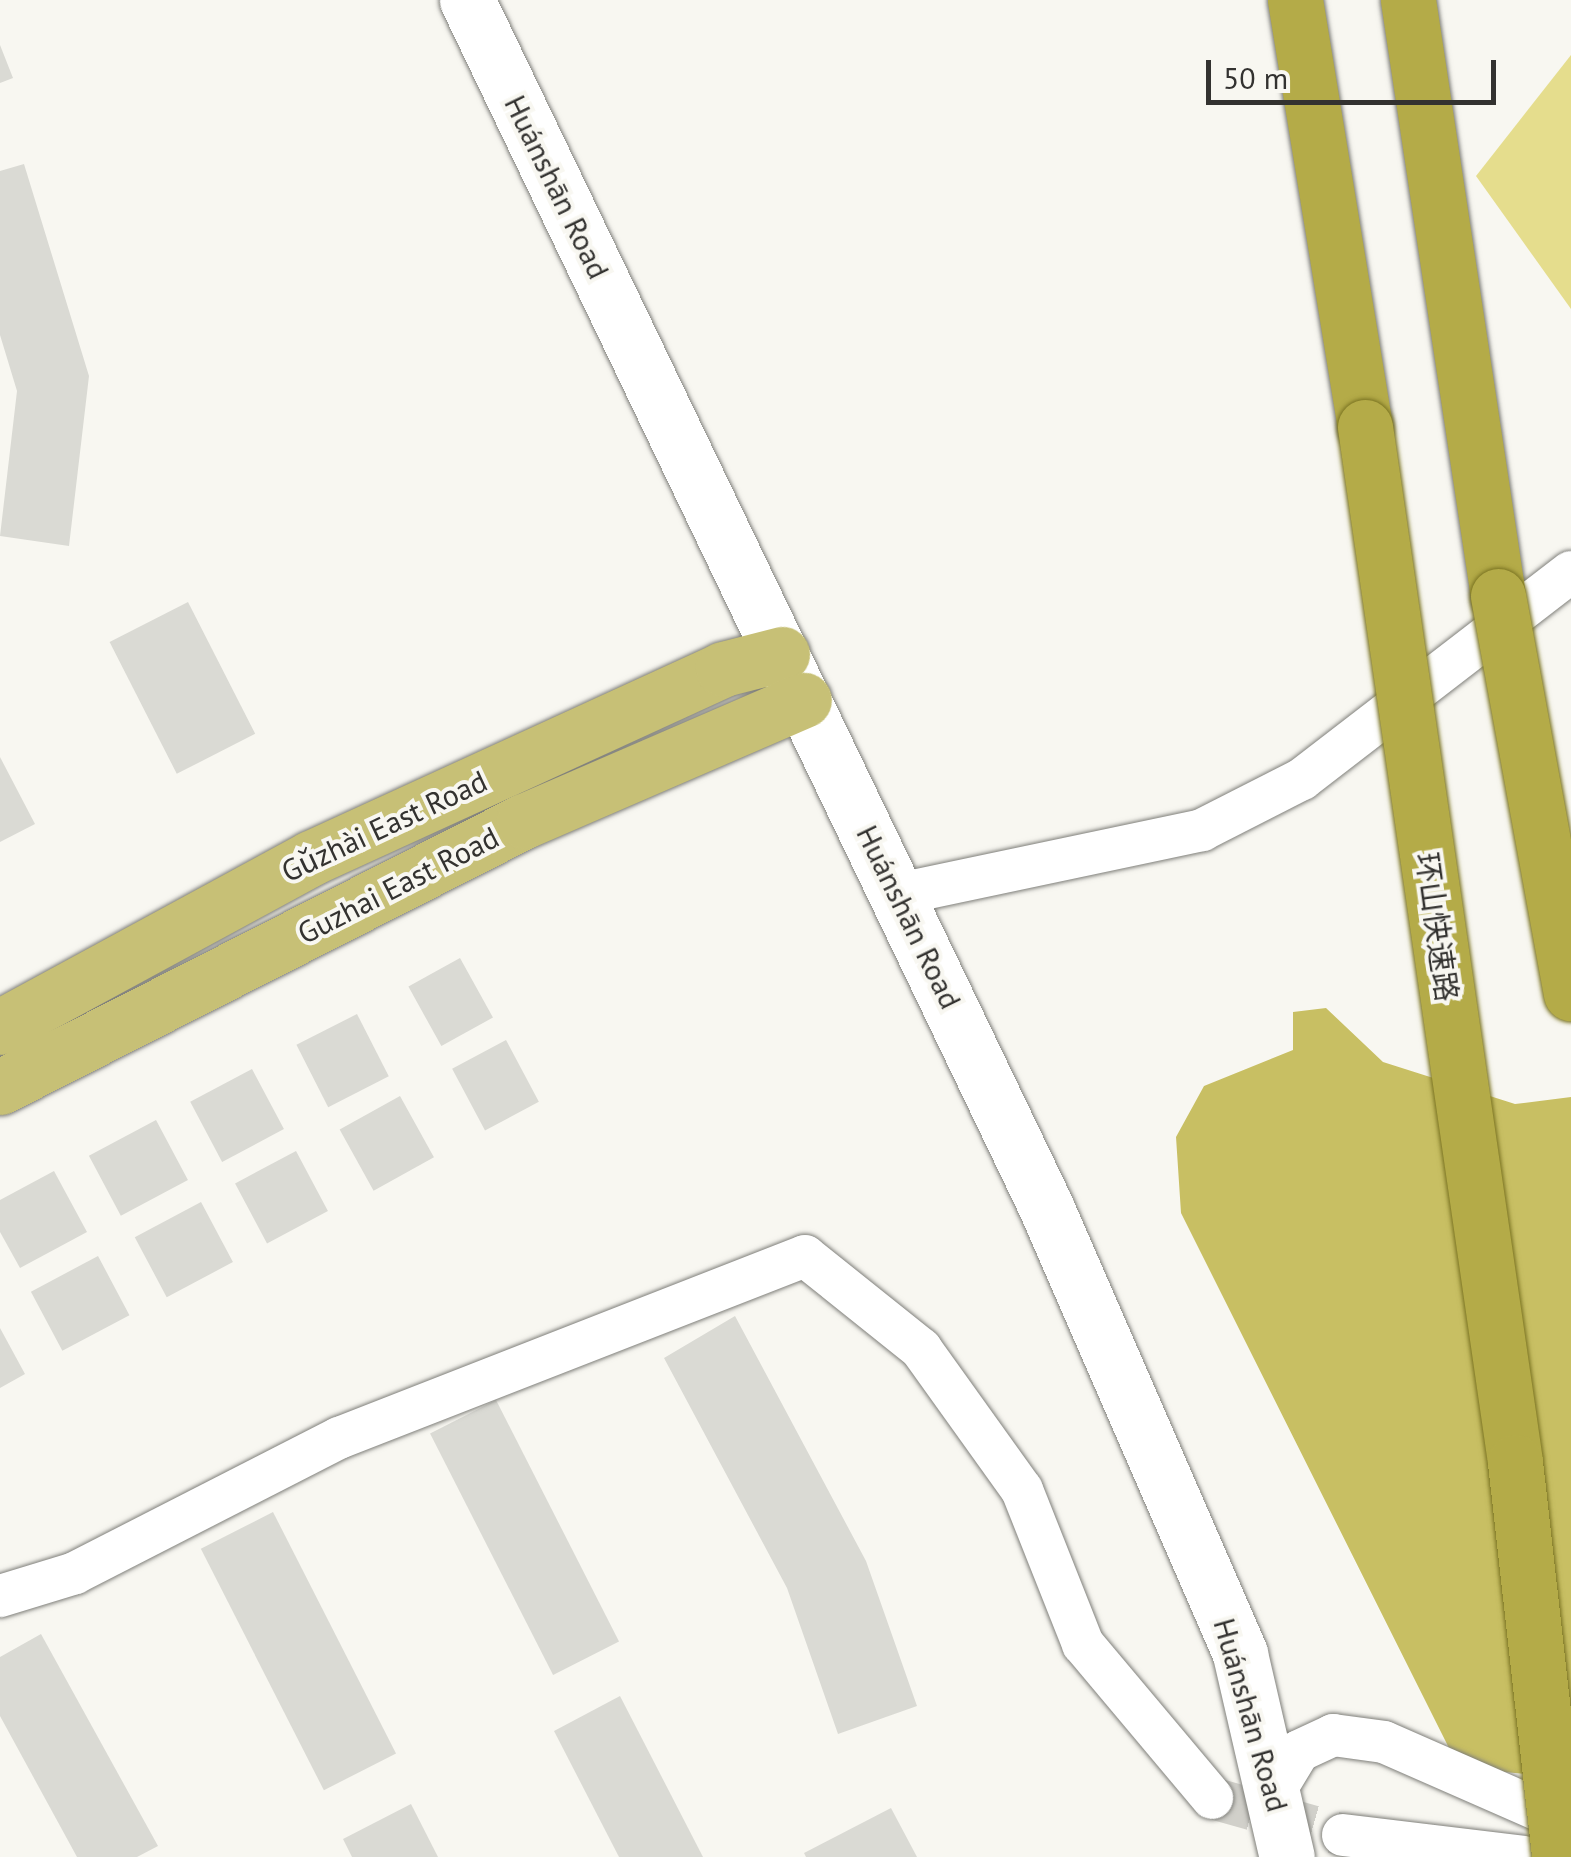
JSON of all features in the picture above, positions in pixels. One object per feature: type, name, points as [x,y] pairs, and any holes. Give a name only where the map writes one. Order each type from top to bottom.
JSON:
[{"type":"highway","name":"环山快速路","points":[[1295,0],[1365,426],[1515,1462],[1558,1857]]},
{"type":"highway","points":[[1408,0],[1498,596],[1571,993]]},
{"type":"main road","name":"Huánshān Road","points":[[467,0],[898,894],[1191,1536],[1240,1654],[1276,1789],[1288,1857]]},
{"type":"main road","name":"Gǔzhài East Road","points":[[0,1027],[312,858],[724,669],[793,677]]},
{"type":"main road","name":"Guzhai East Road","points":[[0,1087],[524,821],[793,677]]},
{"type":"street","points":[[898,894],[1202,830],[1302,779],[1571,572]]},
{"type":"street","points":[[0,1596],[75,1573],[357,1430],[805,1256],[921,1348],[1022,1490],[1083,1644],[1212,1798]]},
{"type":"street","points":[[1276,1789],[1299,1750],[1333,1735],[1384,1742],[1571,1824]]},
{"type":"street","points":[[1343,1835],[1524,1857]]},
{"type":"shaded area","points":[[1571,55],[1571,309],[1476,176]]},
{"type":"shaded area","points":[[1326,1008],[1383,1062],[1515,1104],[1571,1097],[1571,1778],[1504,1772],[1451,1752],[1181,1213],[1176,1137],[1204,1086],[1293,1050],[1293,1012]]},
{"type":"building","points":[[0,45],[13,78],[0,83]]},
{"type":"building","points":[[24,164],[89,376],[69,546],[0,536],[17,391],[0,335],[0,171]]},
{"type":"building","points":[[188,602],[255,734],[177,774],[110,642]]},
{"type":"building","points":[[0,757],[35,824],[0,842]]},
{"type":"building","points":[[460,958],[493,1017],[441,1046],[408,987]]},
{"type":"building","points":[[357,1014],[389,1076],[328,1107],[296,1045]]},
{"type":"building","points":[[506,1040],[539,1102],[485,1130],[452,1069]]},
{"type":"building","points":[[252,1069],[284,1129],[222,1162],[190,1102]]},
{"type":"building","points":[[400,1096],[434,1157],[374,1191],[340,1129]]},
{"type":"building","points":[[156,1120],[188,1180],[121,1216],[89,1156]]},
{"type":"building","points":[[296,1151],[328,1211],[267,1243],[235,1183]]},
{"type":"building","points":[[54,1171],[87,1232],[20,1268],[0,1232],[0,1200]]},
{"type":"building","points":[[201,1202],[233,1262],[167,1297],[135,1237]]},
{"type":"building","points":[[98,1256],[129,1315],[62,1351],[31,1292]]},
{"type":"building","points":[[735,1316],[866,1561],[917,1706],[838,1734],[787,1588],[664,1358]]},
{"type":"building","points":[[0,1328],[25,1374],[0,1388]]},
{"type":"building","points":[[496,1400],[619,1641],[553,1675],[430,1434]]},
{"type":"building","points":[[273,1512],[396,1753],[324,1790],[201,1549]]},
{"type":"building","points":[[41,1634],[158,1846],[137,1857],[77,1857],[0,1716],[0,1657]]},
{"type":"building","points":[[620,1696],[703,1857],[619,1857],[554,1731]]},
{"type":"building","points":[[411,1804],[438,1857],[352,1857],[343,1839]]},
{"type":"building","points":[[891,1808],[917,1857],[806,1857],[804,1853]]},
{"type":"tunnel","points":[[1212,1798],[1343,1835]]}]
